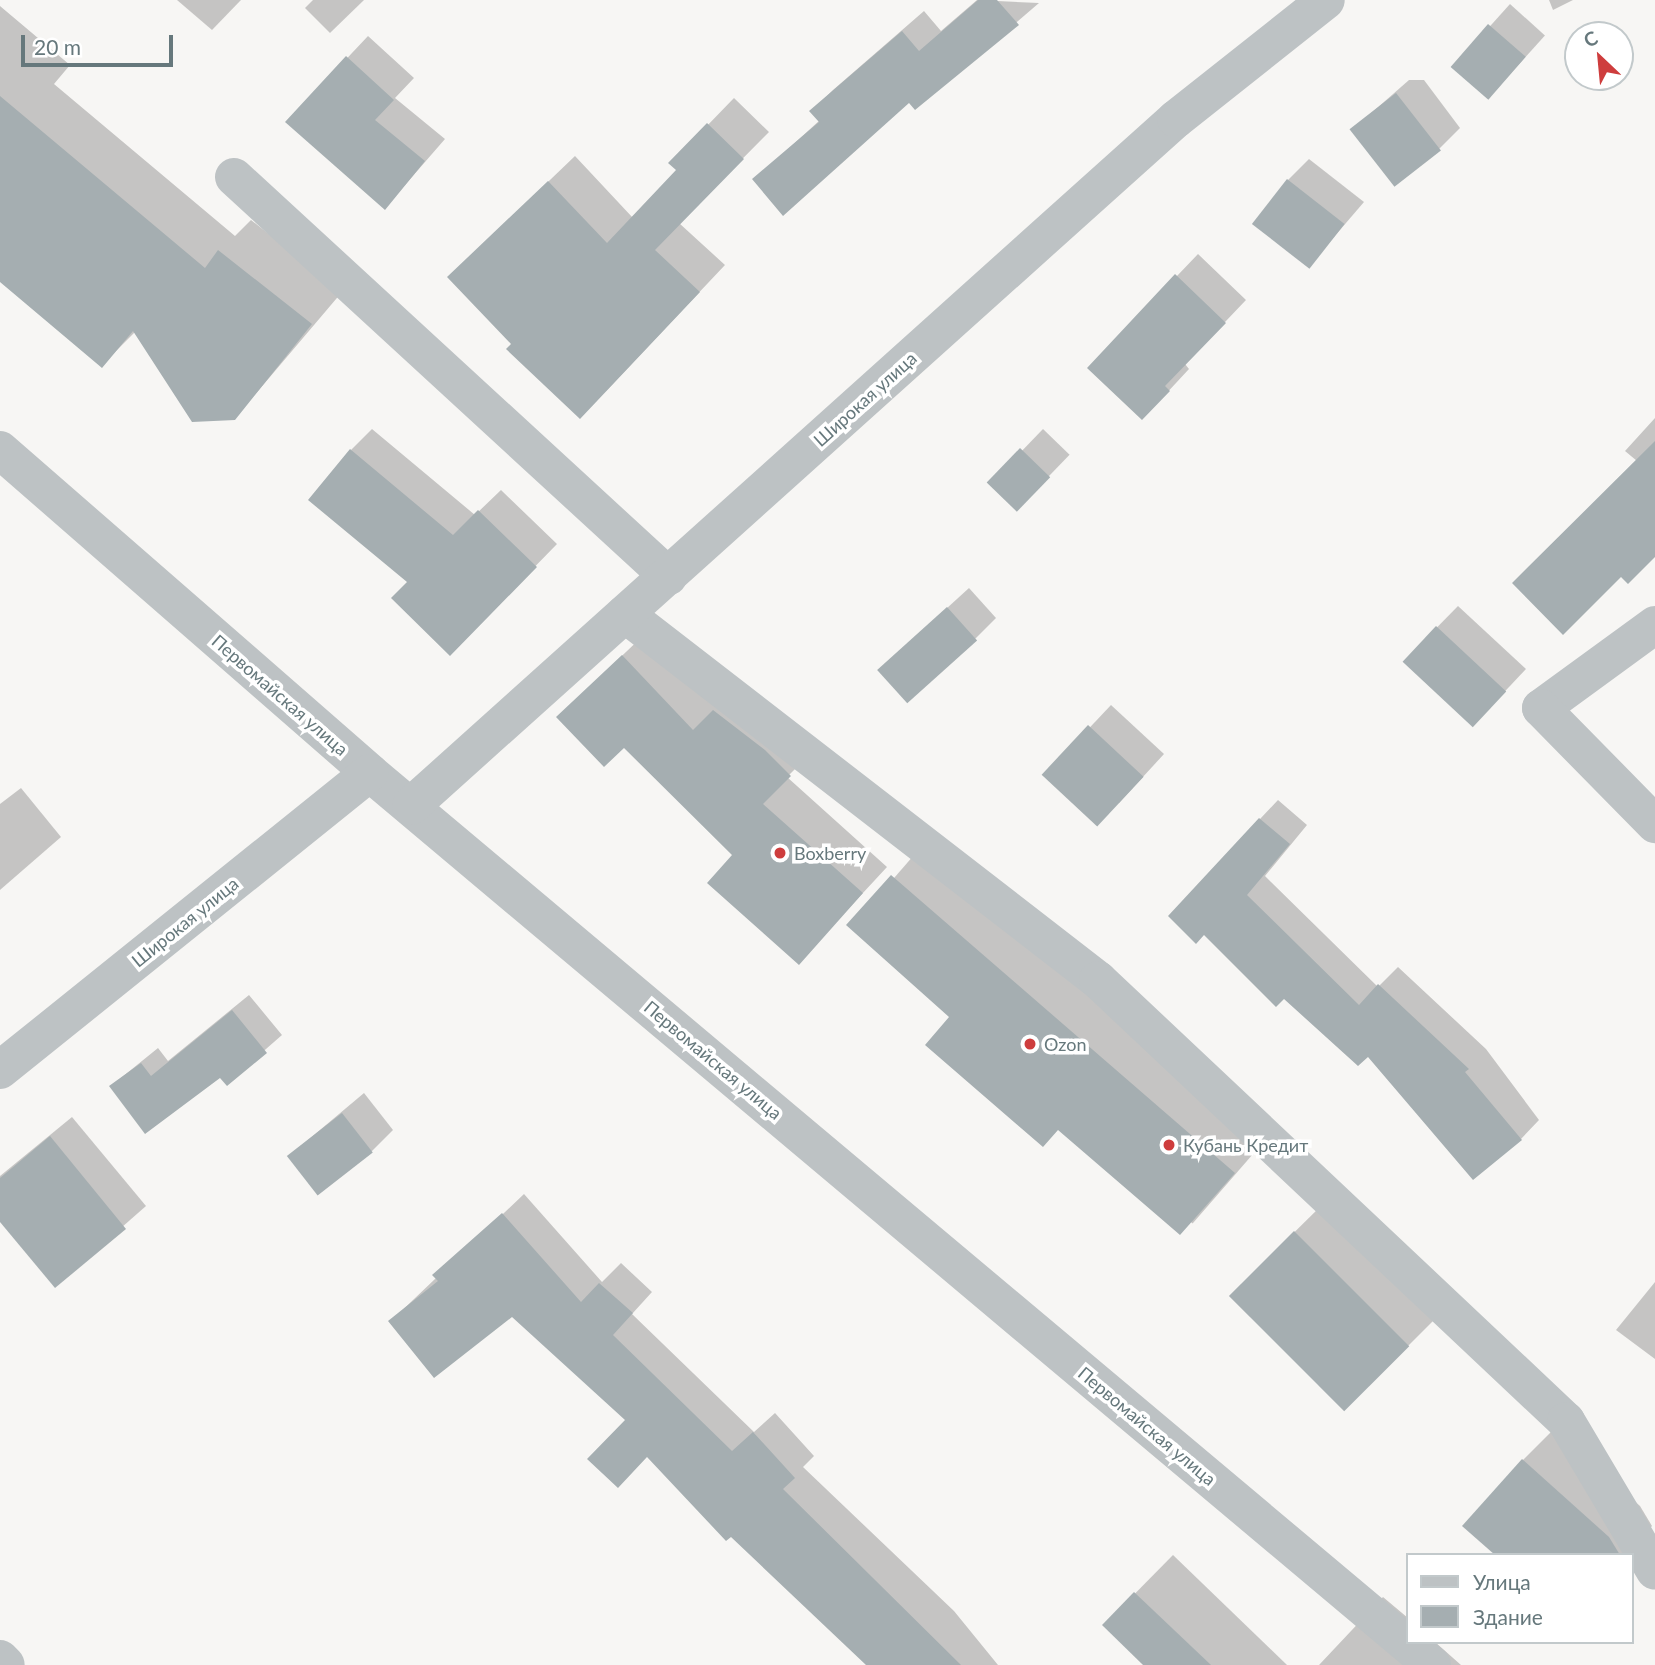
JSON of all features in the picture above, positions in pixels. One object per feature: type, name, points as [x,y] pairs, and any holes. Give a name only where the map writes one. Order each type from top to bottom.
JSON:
[{"type":"street","name":"Широкая улица","points":[[411,806],[1176,119],[1326,0]]},
{"type":"street","points":[[234,177],[668,576]]},
{"type":"street","name":"Первомайская улица","points":[[0,450],[370,773],[1406,1643]]},
{"type":"street","points":[[625,614],[1098,980],[1566,1421],[1655,1571]]},
{"type":"street","points":[[1655,625],[1541,708],[1655,824]]},
{"type":"street","name":"Широкая улица","points":[[0,1070],[370,773]]},
{"type":"street","name":"Первомайская улица","points":[[1407,1644],[1432,1665]]},
{"type":"street","points":[[0,1659],[6,1665]]},
{"type":"building","points":[[978,0],[997,0],[1019,25],[915,110],[909,103],[783,216],[752,179],[819,122],[809,111],[902,31],[919,51]]},
{"type":"building","points":[[1488,24],[1526,57],[1488,100],[1451,67]]},
{"type":"building","points":[[346,56],[394,100],[375,120],[425,161],[385,210],[285,122]]},
{"type":"building","points":[[1396,93],[1441,151],[1394,187],[1350,129]]},
{"type":"building","points":[[0,96],[205,268],[218,250],[312,324],[235,420],[192,422],[133,331],[102,368],[0,282]]},
{"type":"building","points":[[707,123],[744,159],[655,250],[700,292],[580,419],[506,349],[511,344],[447,277],[548,181],[607,243],[676,170],[668,163]]},
{"type":"building","points":[[1287,179],[1345,224],[1309,269],[1252,224]]},
{"type":"building","points":[[1175,274],[1226,323],[1165,386],[1170,391],[1142,420],[1087,368]]},
{"type":"building","points":[[1655,441],[1655,557],[1628,584],[1621,577],[1563,635],[1512,583]]},
{"type":"building","points":[[1020,448],[1050,477],[1017,512],[987,483]]},
{"type":"building","points":[[350,449],[453,535],[478,510],[537,567],[450,656],[391,598],[407,582],[308,500]]},
{"type":"building","points":[[947,607],[977,640],[907,703],[877,670]]},
{"type":"building","points":[[1436,626],[1506,691],[1473,727],[1403,662]]},
{"type":"building","points":[[622,655],[693,730],[713,710],[765,750],[791,776],[763,804],[863,893],[799,965],[707,883],[732,855],[624,748],[604,767],[556,717]]},
{"type":"building","points":[[1088,725],[1144,777],[1097,827],[1042,775]]},
{"type":"building","points":[[1259,818],[1290,844],[1247,895],[1359,1005],[1378,984],[1469,1069],[1465,1072],[1522,1140],[1473,1180],[1368,1057],[1358,1066],[1284,999],[1276,1007],[1204,935],[1196,944],[1168,916]]},
{"type":"building","points":[[891,875],[1235,1173],[1180,1235],[1058,1130],[1043,1147],[925,1045],[949,1017],[846,925]]},
{"type":"building","points":[[232,1010],[267,1053],[227,1086],[220,1078],[145,1134],[109,1086],[141,1063],[151,1076]]},
{"type":"building","points":[[342,1113],[373,1152],[318,1195],[287,1156]]},
{"type":"building","points":[[50,1136],[126,1229],[55,1288],[0,1222],[0,1178]]},
{"type":"building","points":[[502,1213],[581,1302],[599,1283],[633,1313],[613,1335],[732,1451],[753,1432],[795,1478],[783,1489],[961,1665],[866,1665],[731,1537],[726,1541],[647,1457],[618,1488],[587,1459],[625,1420],[512,1317],[434,1378],[388,1321],[438,1281],[432,1275]]},
{"type":"building","points":[[1294,1231],[1409,1346],[1344,1411],[1229,1296]]},
{"type":"building","points":[[1522,1459],[1609,1537],[1619,1553],[1493,1553],[1462,1526]]},
{"type":"building","points":[[1134,1592],[1211,1665],[1143,1665],[1102,1625]]},
{"type":"place","name":"Boxberry","points":[[780,853]]},
{"type":"place","name":"Ozon","points":[[1030,1044]]},
{"type":"place","name":"Кубань Кредит","points":[[1169,1145]]}]
